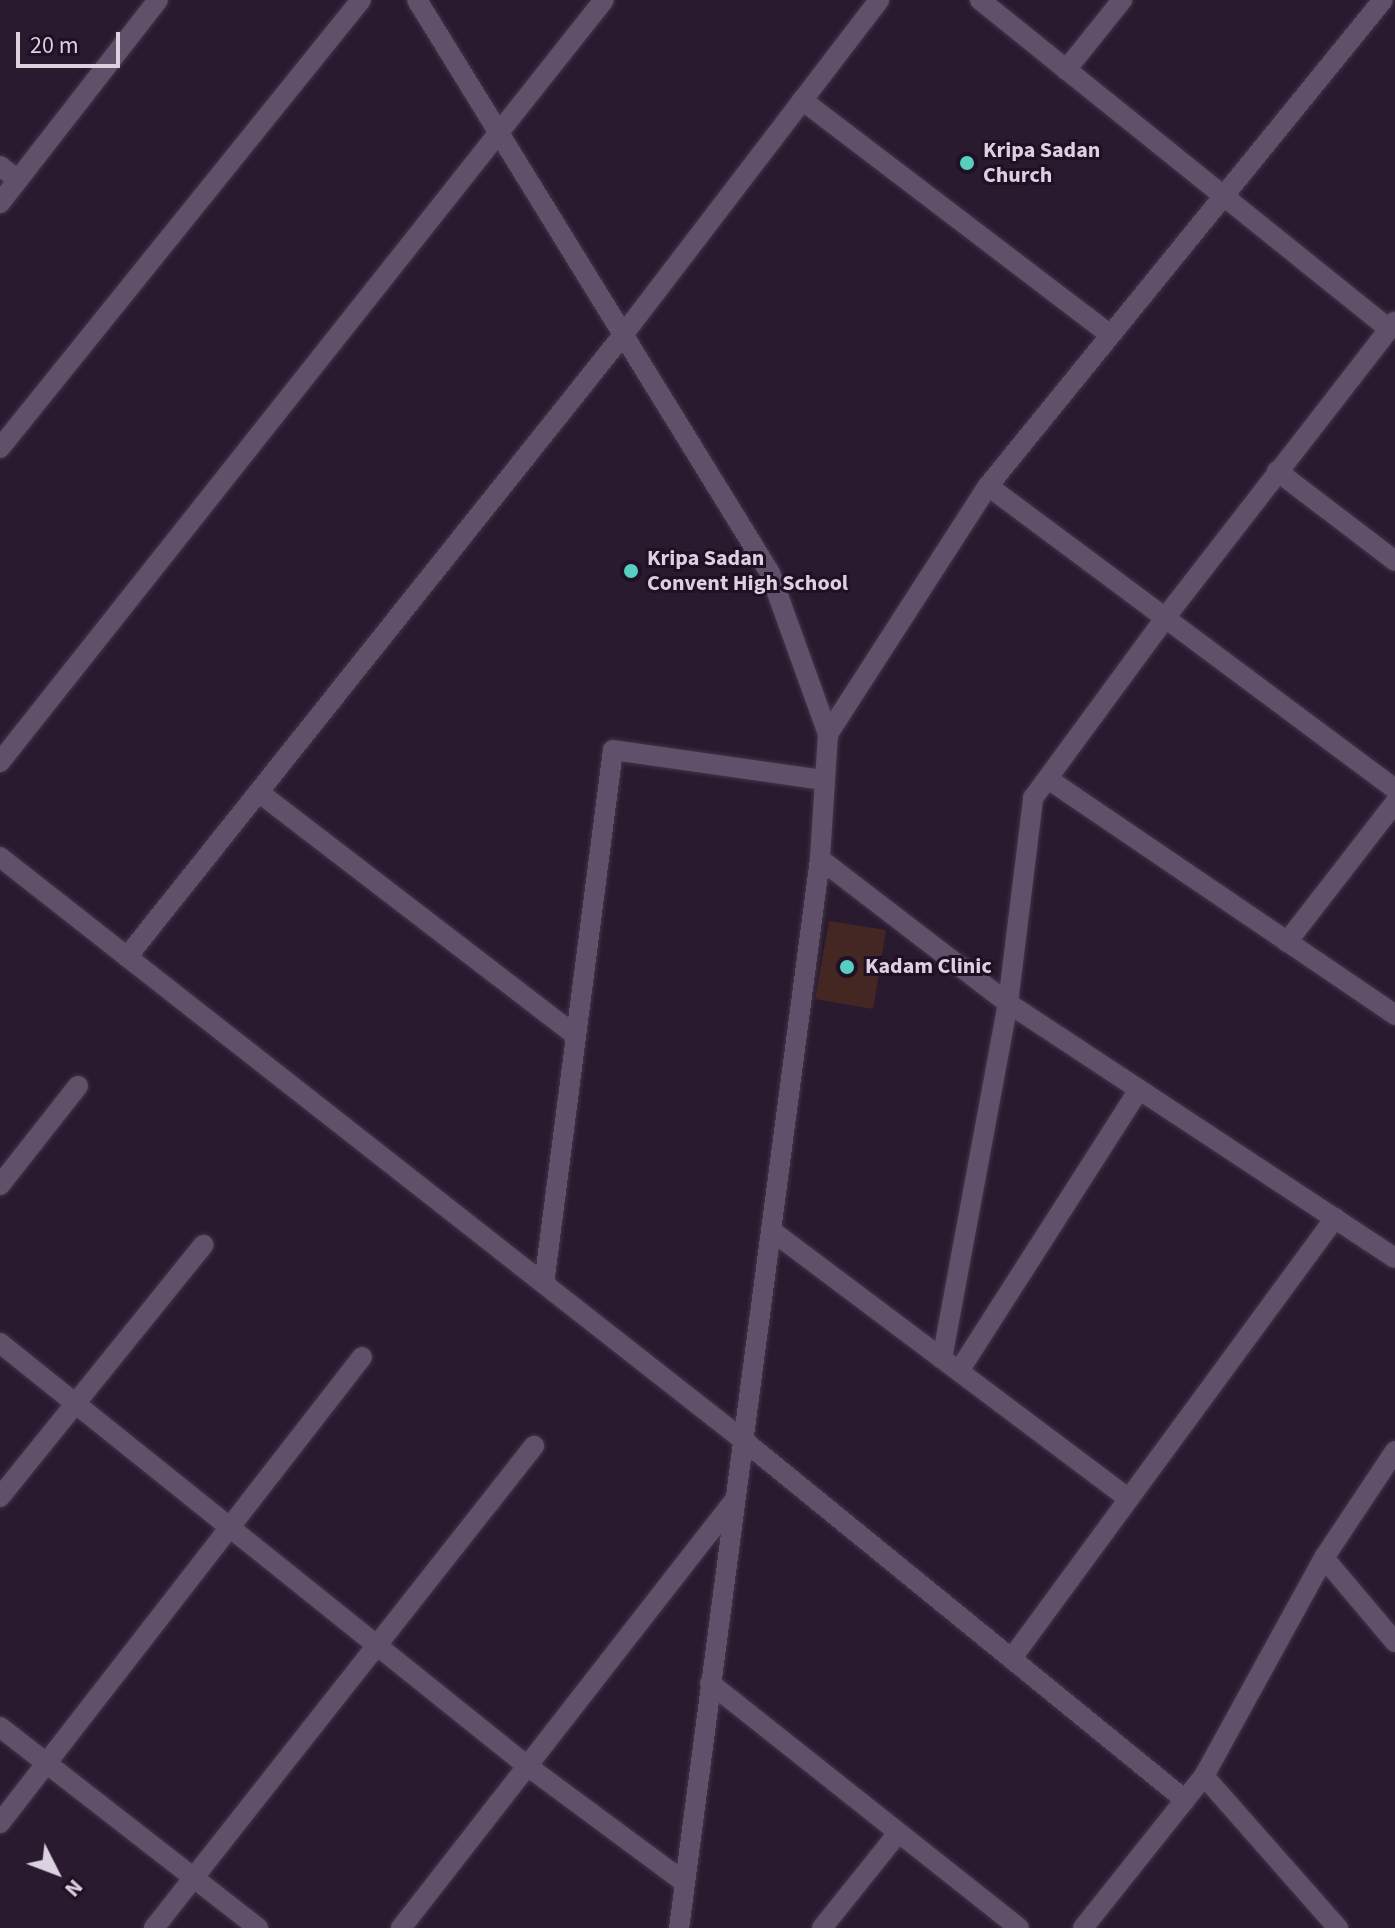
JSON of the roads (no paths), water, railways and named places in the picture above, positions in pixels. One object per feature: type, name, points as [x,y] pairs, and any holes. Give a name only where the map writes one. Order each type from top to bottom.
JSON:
[{"type":"street","points":[[0,448],[361,0]]},
{"type":"street","points":[[417,0],[770,573],[828,734],[820,859],[679,1928]]},
{"type":"street","points":[[0,762],[604,0]]},
{"type":"street","points":[[127,957],[261,794],[623,335],[879,0]]},
{"type":"street","points":[[942,1359],[1008,1003],[1033,798],[1165,618],[1392,326],[980,0]]},
{"type":"street","points":[[1066,70],[1122,0]]},
{"type":"street","points":[[828,734],[988,486],[1383,0]]},
{"type":"street","points":[[0,203],[153,2]]},
{"type":"street","points":[[802,100],[1110,335]]},
{"type":"street","points":[[0,166],[18,180]]},
{"type":"street","points":[[1277,471],[1395,561]]},
{"type":"street","points":[[988,486],[1395,789]]},
{"type":"street","points":[[544,1284],[613,750],[823,780]]},
{"type":"street","points":[[1048,779],[1395,1015]]},
{"type":"street","points":[[261,794],[575,1035]]},
{"type":"street","points":[[1287,942],[1395,803]]},
{"type":"street","points":[[820,859],[1008,1003],[1395,1258]]},
{"type":"street","points":[[3,866],[127,957],[743,1440],[1185,1800]]},
{"type":"street","points":[[0,1185],[78,1086]]},
{"type":"street","points":[[959,1371],[1139,1090]]},
{"type":"street","points":[[1012,1658],[1335,1218]]},
{"type":"street","points":[[772,1231],[1129,1499]]},
{"type":"street","points":[[0,1497],[203,1245]]},
{"type":"street","points":[[0,1343],[526,1765],[684,1882]]},
{"type":"street","points":[[0,1823],[362,1357]]},
{"type":"street","points":[[154,1928],[534,1446]]},
{"type":"street","points":[[1083,1928],[1204,1776],[1324,1558],[1395,1451]]},
{"type":"street","points":[[401,1928],[735,1499]]},
{"type":"street","points":[[1324,1558],[1395,1642]]},
{"type":"street","points":[[710,1683],[1019,1928]]},
{"type":"street","points":[[0,1727],[258,1928]]},
{"type":"street","points":[[1204,1776],[1338,1928]]},
{"type":"street","points":[[822,1928],[898,1833]]},
{"type":"place","name":"Kripa Sadan Church","points":[[967,163]]},
{"type":"place","name":"Kripa Sadan Convent High School","points":[[631,571]]},
{"type":"place","name":"Kadam Clinic","points":[[847,967]]}]
